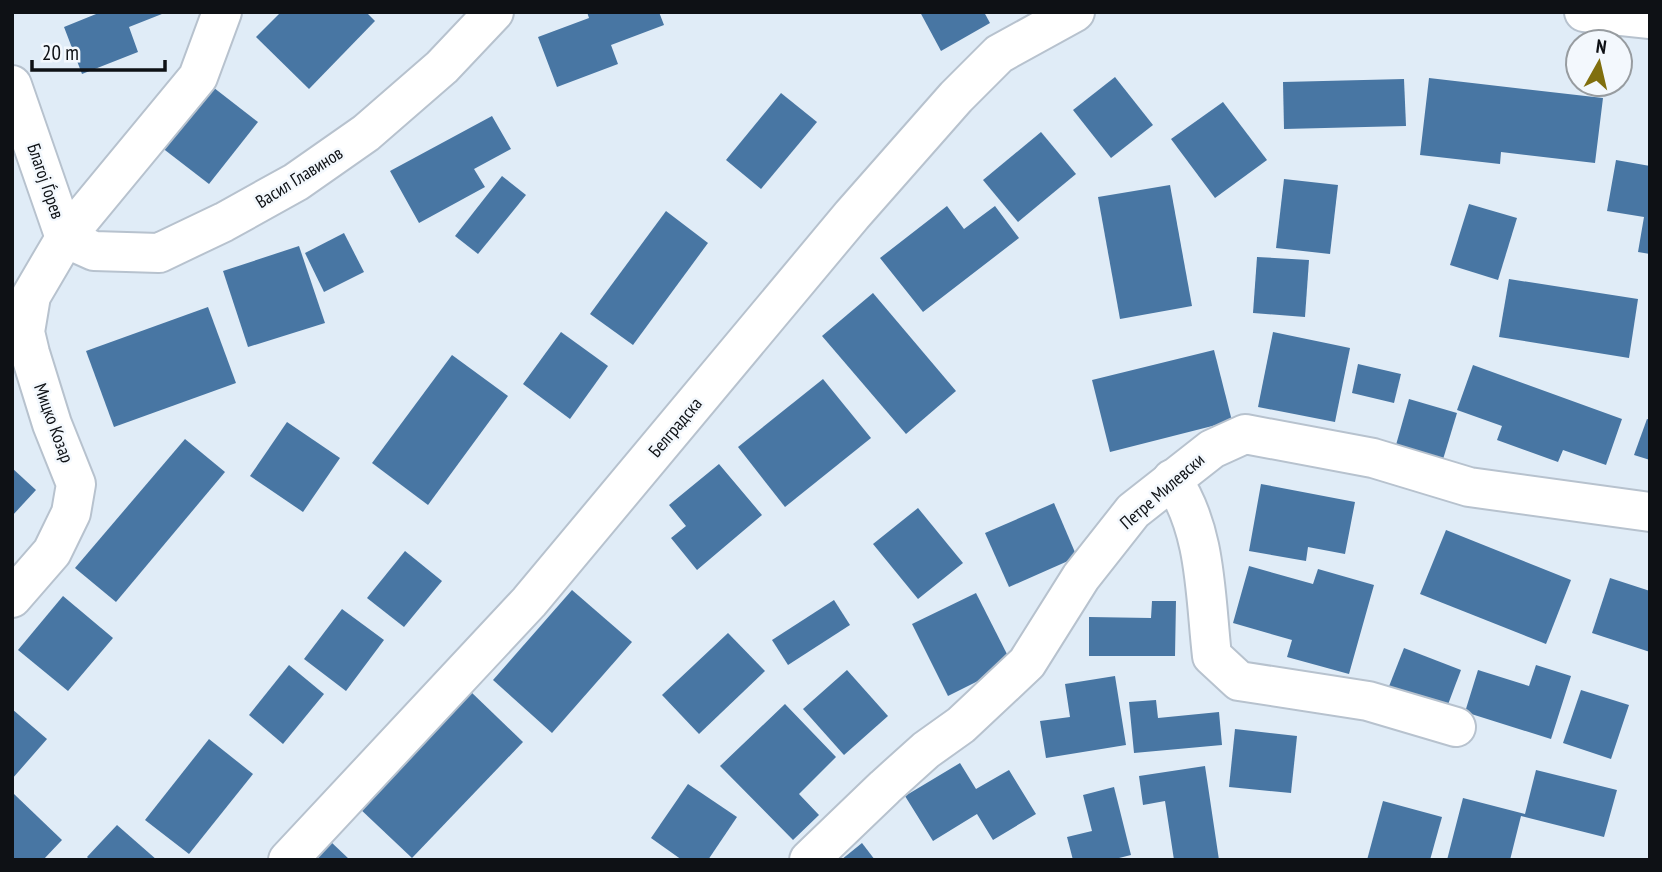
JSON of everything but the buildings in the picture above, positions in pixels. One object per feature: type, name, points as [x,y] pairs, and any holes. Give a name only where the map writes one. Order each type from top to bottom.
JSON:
[{"type":"street","name":"Мицко Козар","points":[[12,598],[52,552],[71,513],[76,484],[52,424],[25,331],[31,296],[65,238],[198,76],[222,12]]},
{"type":"street","name":"Васил Главинов","points":[[65,238],[94,251],[159,253],[224,222],[296,182],[366,133],[442,66],[494,12]]},
{"type":"street","name":"Белградска","points":[[288,860],[529,602],[852,215],[956,97],[999,54],[1075,12]]},
{"type":"street","points":[[1584,12],[1650,19]]},
{"type":"street","name":"Благој Ѓорев","points":[[12,85],[65,238]]},
{"type":"street","name":"Петре Милевски","points":[[809,860],[885,787],[961,725],[1027,663],[1081,577],[1133,511],[1212,449],[1245,434],[1373,458],[1469,486],[1650,512]]},
{"type":"street","points":[[1172,478],[1186,498],[1199,533],[1212,656],[1239,681],[1368,701],[1456,727]]}]
